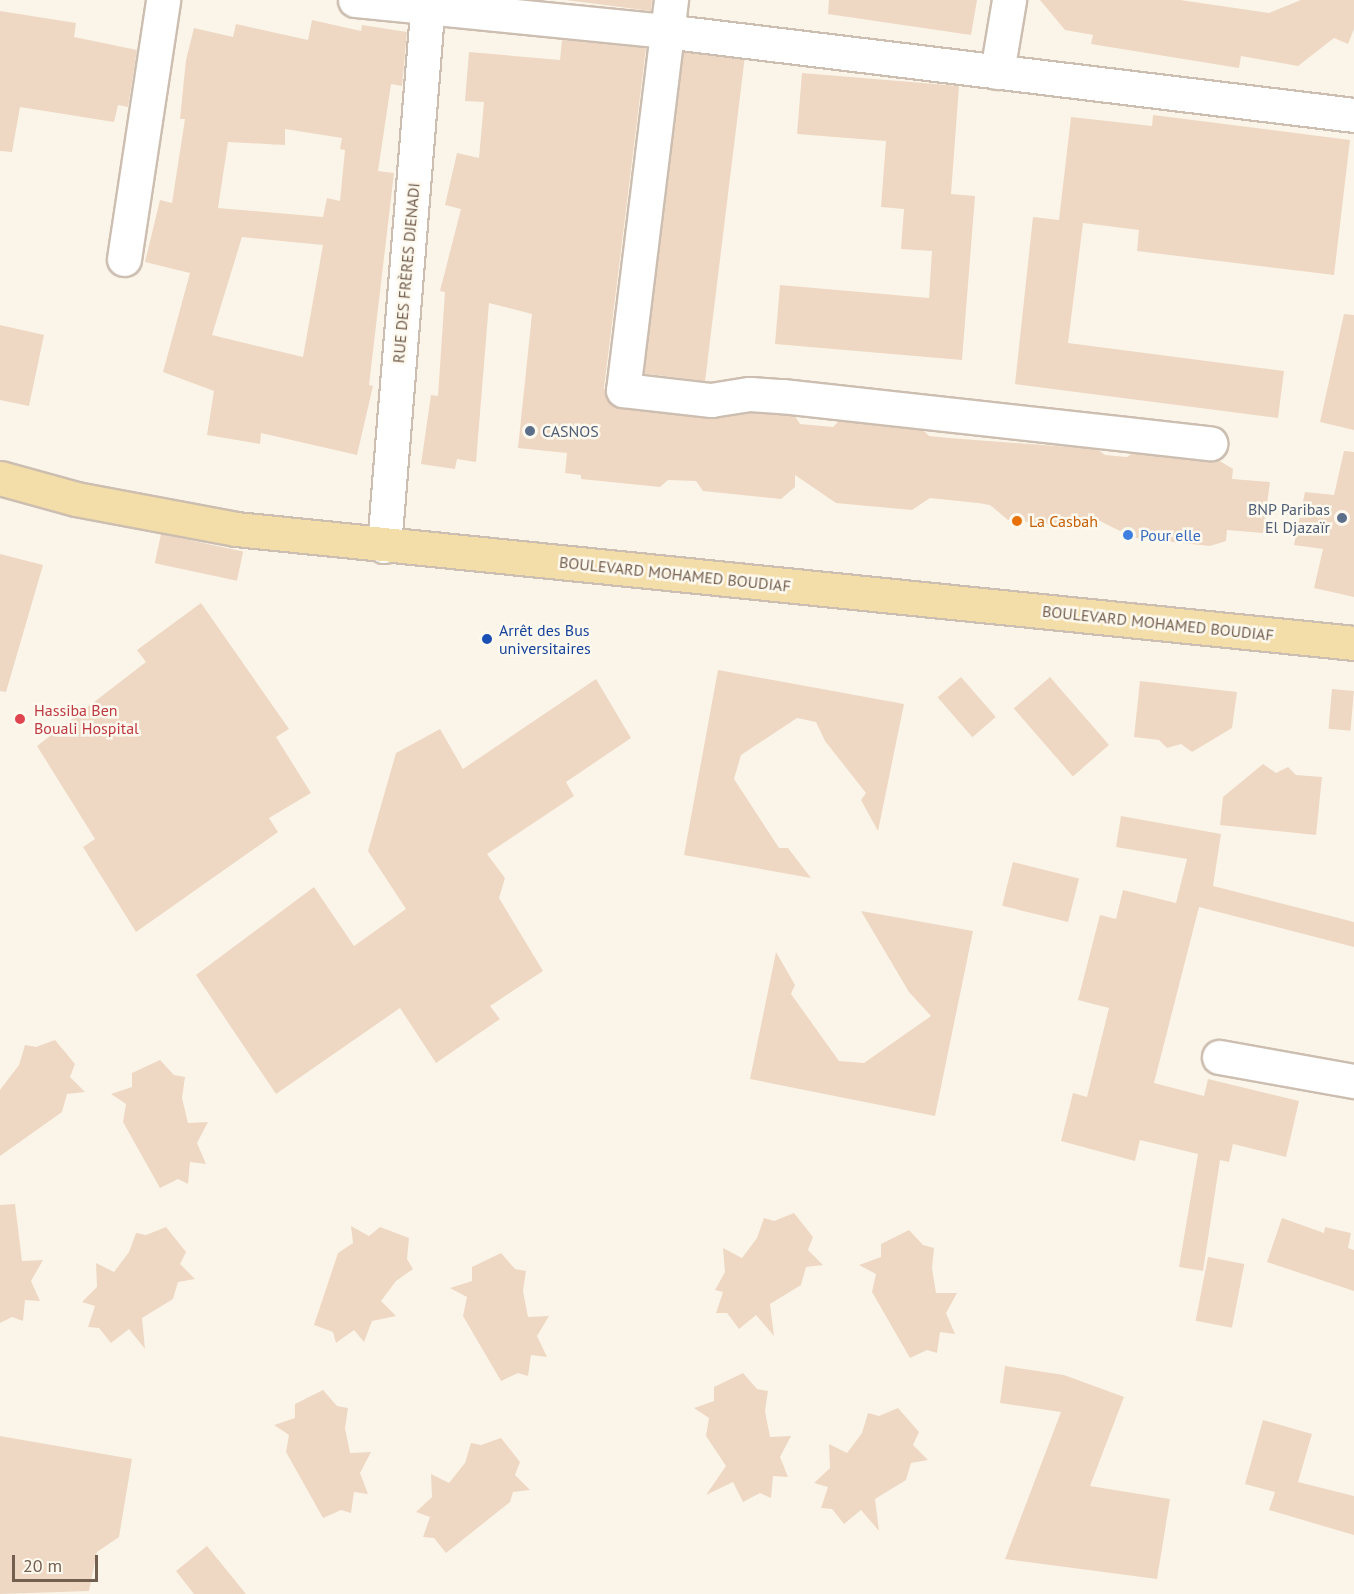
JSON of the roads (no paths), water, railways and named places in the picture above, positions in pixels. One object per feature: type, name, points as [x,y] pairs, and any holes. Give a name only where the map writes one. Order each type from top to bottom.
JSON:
[{"type":"main road","name":"BOULEVARD MOHAMED BOUDIAF","points":[[0,478],[76,499],[184,521],[384,546],[1354,643]]},
{"type":"street","points":[[124,259],[163,0]]},
{"type":"street","points":[[355,0],[668,15],[997,72],[1354,114]]},
{"type":"street","points":[[997,72],[1009,0]]},
{"type":"street","name":"RUE DES FRÈRES DJENADI","points":[[384,546],[428,3]]},
{"type":"street","points":[[668,15],[622,390],[711,400],[750,394],[782,396],[1210,443]]},
{"type":"street","points":[[1220,1057],[1354,1081]]},
{"type":"place","name":"CASNOS","points":[[530,431]]},
{"type":"place","name":"BNP Paribas El Djazaïr","points":[[1342,518]]},
{"type":"place","name":"La Casbah","points":[[1017,521]]},
{"type":"place","name":"Pour elle","points":[[1128,535]]},
{"type":"place","name":"Arrêt des Bus universitaires","points":[[487,639]]},
{"type":"place","name":"Hassiba Ben Bouali Hospital","points":[[20,719]]}]
